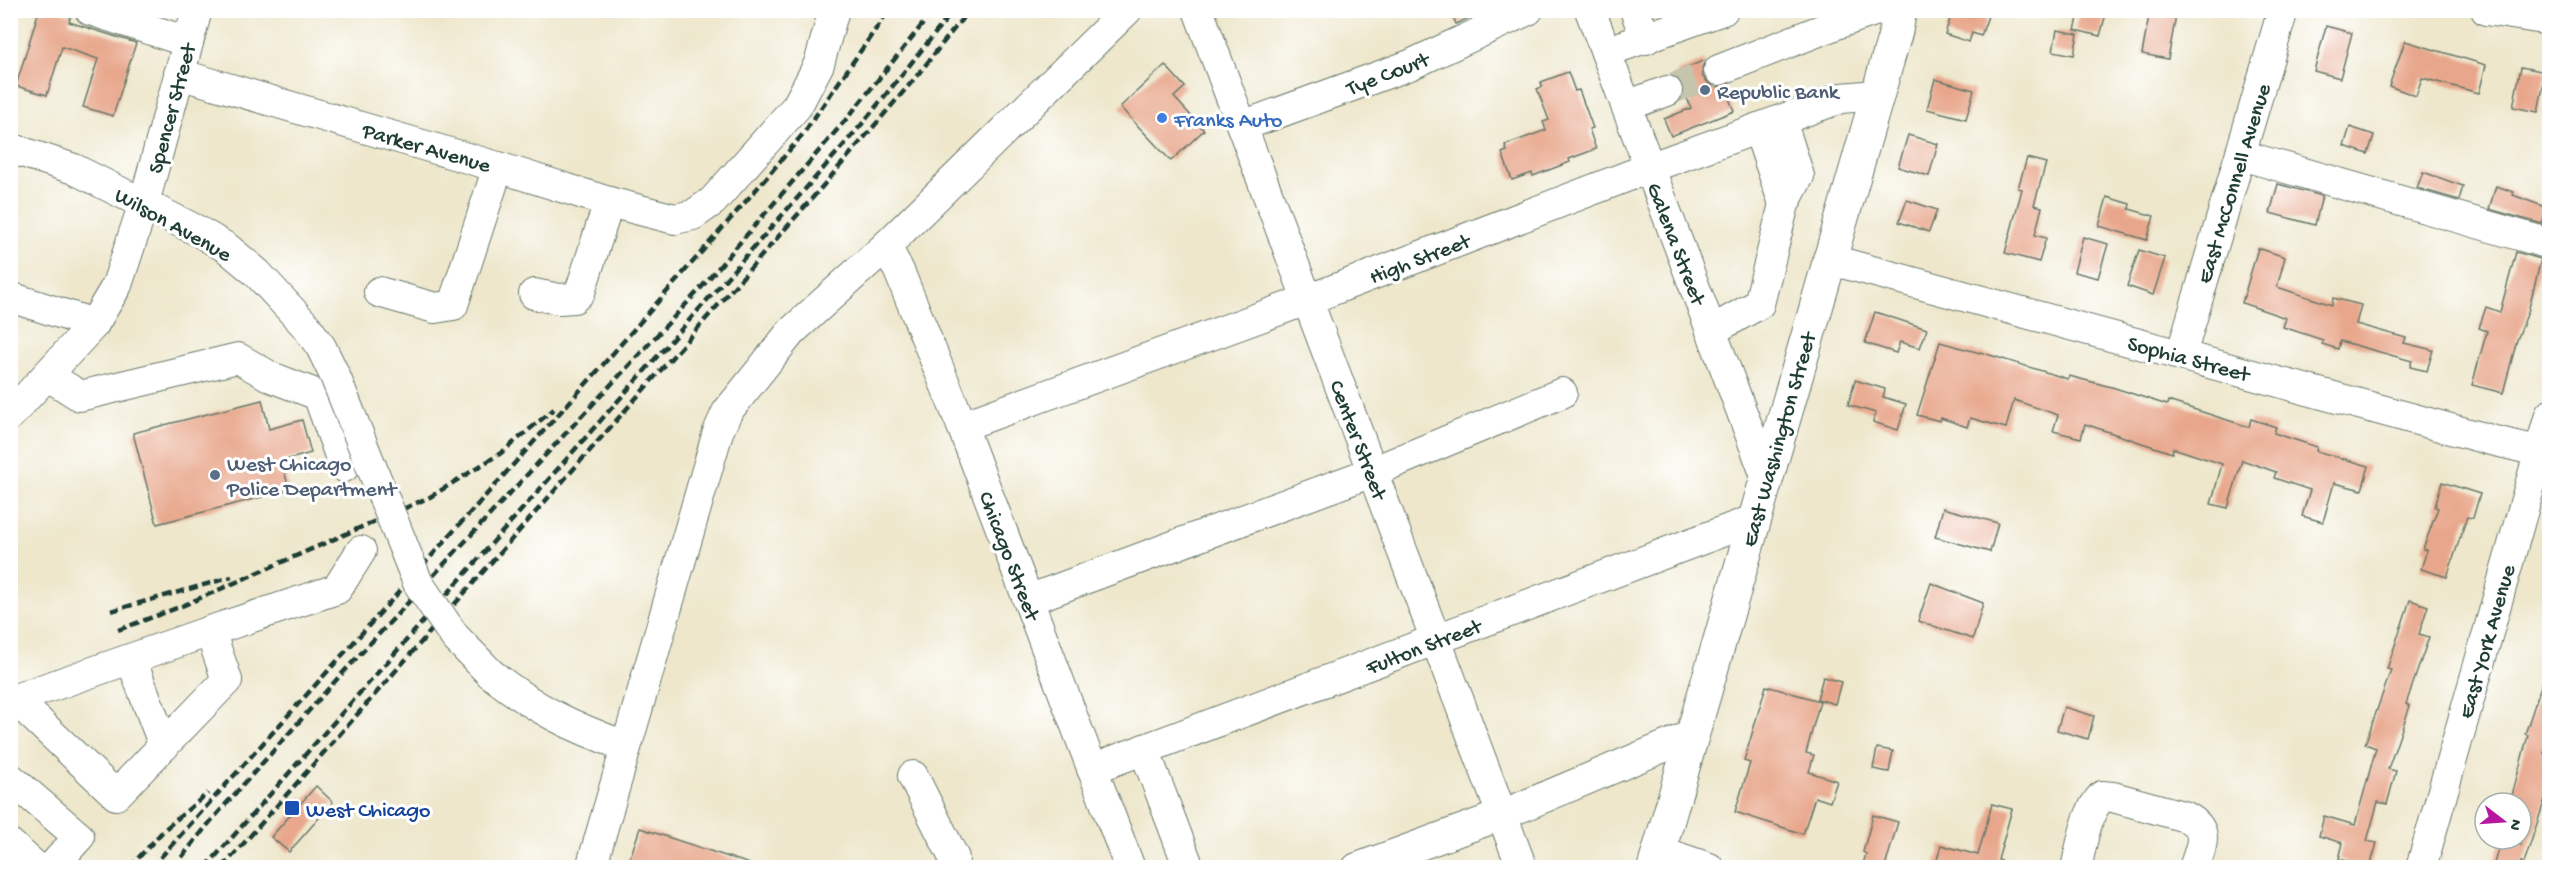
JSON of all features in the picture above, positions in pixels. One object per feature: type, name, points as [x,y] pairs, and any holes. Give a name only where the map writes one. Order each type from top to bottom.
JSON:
[{"type":"main road","name":"East Washington Street","points":[[1657,859],[1877,95],[1899,10]]},
{"type":"street","points":[[90,10],[188,42]]},
{"type":"street","name":"Spencer Street","points":[[10,415],[94,324],[117,285],[144,203],[197,10]]},
{"type":"street","name":"Parker Avenue","points":[[179,74],[498,167],[609,202],[675,219],[693,215],[713,201],[797,106],[819,64],[834,10]]},
{"type":"street","points":[[591,867],[715,443],[727,412],[791,332],[886,246],[1127,10]]},
{"type":"street","name":"Center Street","points":[[1198,10],[1522,867]]},
{"type":"street","name":"Tye Court","points":[[1242,126],[1410,65],[1528,10]]},
{"type":"street","name":"Galena Street","points":[[1590,10],[1766,476]]},
{"type":"street","points":[[1635,10],[1646,39]]},
{"type":"street","points":[[1606,52],[1723,10]]},
{"type":"street","points":[[1719,70],[1877,10]]},
{"type":"street","name":"East McConnell Avenue","points":[[2181,355],[2283,10]]},
{"type":"street","points":[[2486,10],[2550,20]]},
{"type":"street","points":[[1626,106],[1667,91]]},
{"type":"street","name":"High Street","points":[[962,426],[1307,300],[1769,124],[1841,98],[1877,95]]},
{"type":"street","points":[[1711,331],[1759,304],[1784,204],[1799,176],[1769,124]]},
{"type":"street","name":"Wilson Avenue","points":[[10,148],[74,169],[144,203],[227,249],[257,273],[306,326],[321,347],[335,376],[418,582],[455,637],[491,674],[535,706],[560,721],[625,746]]},
{"type":"street","points":[[2241,155],[2550,244]]},
{"type":"street","points":[[379,292],[435,308],[453,305],[498,167]]},
{"type":"street","points":[[534,294],[559,299],[574,298],[580,292],[609,202]]},
{"type":"street","name":"Chicago Street","points":[[886,246],[899,271],[962,426],[1130,867]]},
{"type":"street","name":"Sophia Street","points":[[1828,259],[2491,440],[2544,452]]},
{"type":"street","points":[[10,297],[94,324]]},
{"type":"street","points":[[47,375],[80,396],[238,358],[290,386],[318,395],[344,468]]},
{"type":"street","points":[[1028,600],[1372,472],[1562,393]]},
{"type":"street","name":"East York Avenue","points":[[2421,867],[2544,452],[2550,415]]},
{"type":"street","name":"Fulton Street","points":[[1092,769],[1754,520]]},
{"type":"street","points":[[210,631],[227,680],[116,795],[13,699],[210,631],[337,589],[362,551]]},
{"type":"street","points":[[131,658],[164,746]]},
{"type":"street","points":[[1357,867],[1502,815],[1692,735]]},
{"type":"street","points":[[1144,749],[1189,867]]},
{"type":"street","points":[[913,776],[954,858],[953,867]]},
{"type":"street","points":[[10,778],[79,837],[51,867]]},
{"type":"street","points":[[2076,867],[2095,803],[2102,796],[2113,796],[2197,823],[2202,832],[2194,867]]},
{"type":"street","points":[[10,844],[37,867]]},
{"type":"street","points":[[1657,859],[1709,867]]},
{"type":"building","points":[[39,10],[58,10],[71,15],[69,22],[136,43],[113,116],[83,107],[98,59],[62,47],[47,95],[16,86]]},
{"type":"building","points":[[1451,10],[1486,10],[1456,24]]},
{"type":"building","points":[[1953,10],[1972,10],[1988,16],[1981,36],[1972,33],[1969,42],[1945,34]]},
{"type":"building","points":[[2080,10],[2107,10],[2100,36],[2075,30]]},
{"type":"building","points":[[2150,10],[2177,10],[2168,59],[2142,54]]},
{"type":"building","points":[[2326,26],[2352,33],[2340,78],[2314,71]]},
{"type":"building","points":[[2057,30],[2078,34],[2074,55],[2053,51]]},
{"type":"building","points":[[2405,41],[2486,65],[2479,93],[2422,78],[2416,96],[2389,86]]},
{"type":"building","name":"Republic Bank","points":[[1705,60],[1702,68],[1703,77],[1709,84],[1716,87],[1724,86],[1734,111],[1671,136],[1664,119],[1691,108],[1676,72]]},
{"type":"building","name":"Franks Auto","points":[[1165,65],[1185,87],[1174,97],[1204,130],[1171,161],[1120,107]]},
{"type":"building","points":[[2521,67],[2546,72],[2538,112],[2513,107]]},
{"type":"building","points":[[1568,72],[1575,91],[1579,90],[1593,128],[1589,129],[1596,149],[1533,176],[1532,173],[1512,180],[1502,153],[1507,151],[1505,145],[1546,130],[1543,122],[1549,120],[1537,89],[1542,87],[1541,82]]},
{"type":"building","points":[[1935,79],[1974,90],[1966,119],[1927,109]]},
{"type":"building","points":[[2350,127],[2374,135],[2368,154],[2344,146]]},
{"type":"building","points":[[1908,135],[1938,144],[1929,176],[1898,167]]},
{"type":"building","points":[[2027,158],[2046,163],[2034,205],[2042,207],[2035,235],[2046,238],[2039,262],[2005,253],[2022,189],[2018,188]]},
{"type":"building","points":[[2423,172],[2463,186],[2459,200],[2417,188]]},
{"type":"building","points":[[2278,184],[2322,196],[2315,225],[2270,213]]},
{"type":"building","points":[[2496,186],[2548,208],[2542,224],[2489,209]]},
{"type":"building","points":[[2107,197],[2130,204],[2129,209],[2154,216],[2147,240],[2099,226]]},
{"type":"building","points":[[1907,200],[1937,210],[1929,232],[1899,222]]},
{"type":"building","points":[[2083,237],[2108,244],[2098,278],[2074,272]]},
{"type":"building","points":[[2258,248],[2285,257],[2277,287],[2332,305],[2333,298],[2361,305],[2356,324],[2406,338],[2404,343],[2433,350],[2427,371],[2410,367],[2412,361],[2340,341],[2338,349],[2322,344],[2323,340],[2283,327],[2286,318],[2242,303]]},
{"type":"building","points":[[2139,250],[2165,258],[2153,295],[2127,286]]},
{"type":"building","points":[[2516,252],[2541,259],[2528,312],[2517,340],[2503,393],[2472,385],[2487,331],[2479,328],[2486,307],[2500,312]]},
{"type":"building","points":[[1875,312],[1927,329],[1920,348],[1900,342],[1896,353],[1865,343]]},
{"type":"building","points":[[1940,342],[2068,379],[2069,376],[2115,388],[2167,405],[2168,401],[2249,427],[2251,419],[2276,427],[2274,433],[2317,447],[2316,451],[2369,466],[2362,490],[2334,483],[2323,522],[2302,516],[2310,490],[2274,478],[2276,472],[2242,460],[2228,508],[2211,504],[2222,464],[2173,448],[2172,453],[2085,424],[2081,438],[2053,431],[2058,415],[2014,400],[2006,428],[1970,418],[1967,427],[1941,418],[1940,421],[1917,415]]},
{"type":"building","points":[[1855,380],[1885,389],[1883,397],[1906,404],[1898,430],[1873,422],[1876,413],[1848,405]]},
{"type":"building","name":"West Chicago Police Department","points":[[262,400],[269,429],[302,420],[311,453],[282,461],[289,490],[157,524],[133,433]]},
{"type":"building","points":[[2442,482],[2480,494],[2473,518],[2467,517],[2447,577],[2421,569],[2427,550],[2423,549],[2438,508],[2435,507]]},
{"type":"building","points":[[1943,508],[1998,523],[1990,552],[1935,537]]},
{"type":"building","points":[[1931,583],[1983,603],[1973,639],[1918,621]]},
{"type":"building","points":[[2410,600],[2428,606],[2419,634],[2429,637],[2406,704],[2410,706],[2388,769],[2396,771],[2387,804],[2378,802],[2367,841],[2377,843],[2370,867],[2339,859],[2343,843],[2319,836],[2324,816],[2355,825],[2376,748],[2365,744],[2391,670],[2387,669]]},
{"type":"building","points":[[1823,677],[1841,682],[1835,704],[1817,699]]},
{"type":"building","points":[[2544,677],[2550,677],[2550,735],[2544,753],[2550,755],[2550,784],[2533,836],[2533,791],[2513,791],[2528,735],[2525,734]]},
{"type":"building","points":[[1766,686],[1820,701],[1806,753],[1814,755],[1809,772],[1837,781],[1830,802],[1815,797],[1803,834],[1735,812],[1750,763],[1744,761]]},
{"type":"building","points":[[2064,707],[2094,716],[2088,739],[2057,730]]},
{"type":"building","points":[[1877,748],[1893,751],[1889,772],[1873,769]]},
{"type":"building","points":[[316,786],[333,802],[289,852],[271,837]]},
{"type":"building","points":[[1992,804],[2012,809],[1998,860],[2005,862],[2004,867],[1935,867],[1941,845],[1978,855]]},
{"type":"building","points":[[1873,815],[1898,822],[1885,867],[1862,867],[1866,854],[1863,852]]},
{"type":"building","points":[[640,828],[750,864],[750,867],[627,867]]},
{"type":"building","points":[[2498,851],[2528,851],[2524,863],[2521,862],[2520,867],[2493,867]]},
{"type":"tunnel","points":[[1667,91],[1719,70]]},
{"type":"railway","points":[[151,868],[601,367],[767,177],[803,134],[889,10]]},
{"type":"railway","points":[[173,868],[210,822],[338,678],[700,289],[849,116],[934,10]]},
{"type":"railway","points":[[205,868],[862,124],[954,10]]},
{"type":"railway","points":[[222,868],[815,195],[916,77],[969,10]]},
{"type":"railway","points":[[118,630],[182,606],[430,497],[501,453],[554,409]]},
{"type":"railway","points":[[111,611],[232,577]]},
{"type":"railway","points":[[129,868],[165,829],[208,793]]},
{"type":"place","name":"Republic Bank","points":[[1705,90]]},
{"type":"place","name":"Franks Auto","points":[[1162,118]]},
{"type":"place","name":"West Chicago Police Department","points":[[215,475]]},
{"type":"place","name":"West Chicago","points":[[292,808]]}]
